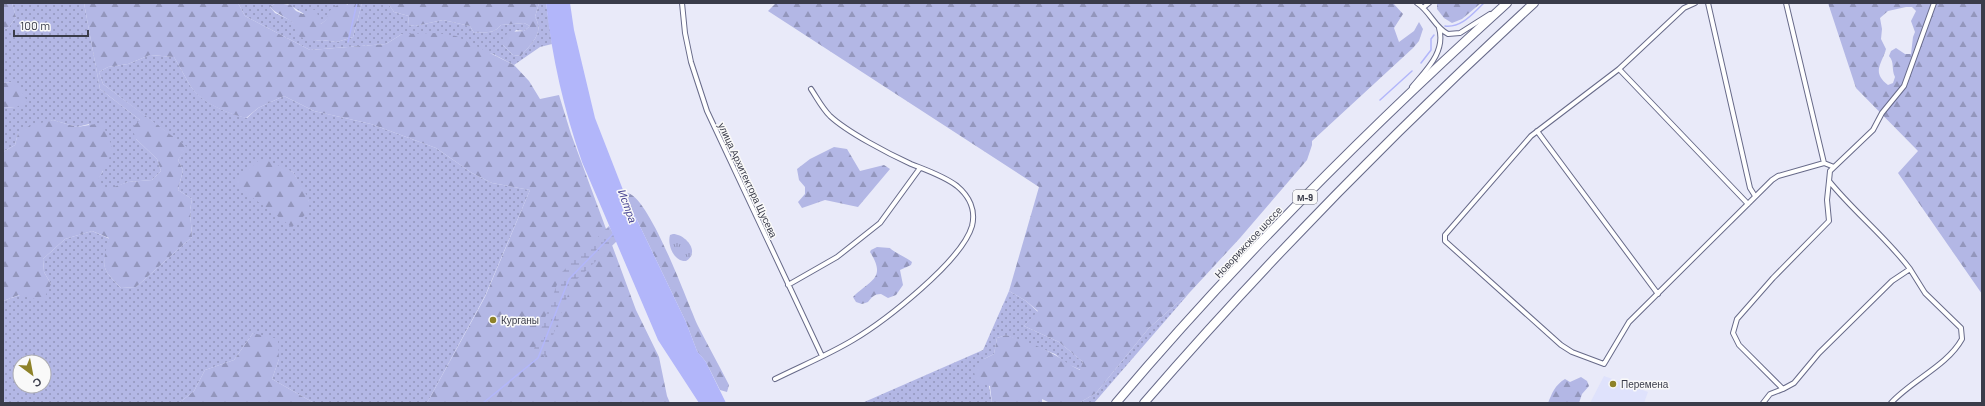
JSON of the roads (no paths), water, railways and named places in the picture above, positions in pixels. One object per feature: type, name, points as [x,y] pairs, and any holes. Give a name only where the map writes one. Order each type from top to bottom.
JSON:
[{"type":"highway","name":"Новорижское шоссе","points":[[1116,403],[1232,273],[1301,201],[1398,104],[1506,3]]},
{"type":"highway","name":"М-9","points":[[1144,403],[1229,307],[1317,213],[1417,113],[1534,3]]},
{"type":"street","name":"улица Архитектора Щусева","points":[[682,3],[685,33],[691,62],[707,111],[822,356]]},
{"type":"street","points":[[1418,3],[1424,7],[1438,25],[1448,34],[1460,33],[1473,26],[1506,3]]},
{"type":"street","points":[[1424,7],[1429,3]]},
{"type":"street","points":[[1695,3],[1684,8],[1619,69],[1537,131],[1445,235],[1445,241],[1561,345],[1572,352],[1604,364],[1629,322],[1755,196],[1778,176],[1824,163],[1834,167]]},
{"type":"street","points":[[1708,3],[1750,188],[1755,196]]},
{"type":"street","points":[[1786,3],[1824,163]]},
{"type":"street","points":[[1783,389],[1739,345],[1733,333],[1737,319],[1829,220],[1827,200],[1830,171],[1873,130],[1882,113],[1904,86],[1934,3]]},
{"type":"street","points":[[1398,104],[1436,57],[1441,43],[1438,25]]},
{"type":"street","points":[[1619,69],[1748,204]]},
{"type":"street","points":[[775,379],[863,334],[897,310],[943,267],[968,236],[974,217],[972,208],[964,192],[955,185],[904,161],[844,127],[827,112],[811,89]]},
{"type":"street","points":[[1537,131],[1658,294]]},
{"type":"street","points":[[788,285],[837,257],[874,228],[897,202],[920,168]]},
{"type":"street","points":[[1829,181],[1845,201],[1864,218],[1910,269],[1925,293],[1961,328],[1962,339],[1958,345],[1907,387],[1891,403]]},
{"type":"street","points":[[1763,403],[1770,394],[1794,383],[1819,353],[1892,281],[1910,269]]},
{"type":"water","name":"Истра","points":[[546,3],[570,3],[574,30],[595,118],[625,195],[686,322],[697,351],[706,362],[726,403],[699,403],[658,340],[582,162],[560,84]]},
{"type":"waterway","points":[[348,42],[357,3]]},
{"type":"waterway","points":[[1445,26],[1457,25],[1467,19],[1484,3]]},
{"type":"waterway","points":[[1421,63],[1431,50],[1431,39],[1434,35]]},
{"type":"waterway","points":[[1380,100],[1412,71]]},
{"type":"waterway","points":[[483,403],[538,358],[569,279],[614,233]]},
{"type":"place","name":"Курганы","points":[[493,320]]},
{"type":"place","name":"Перемена","points":[[1613,384]]}]
